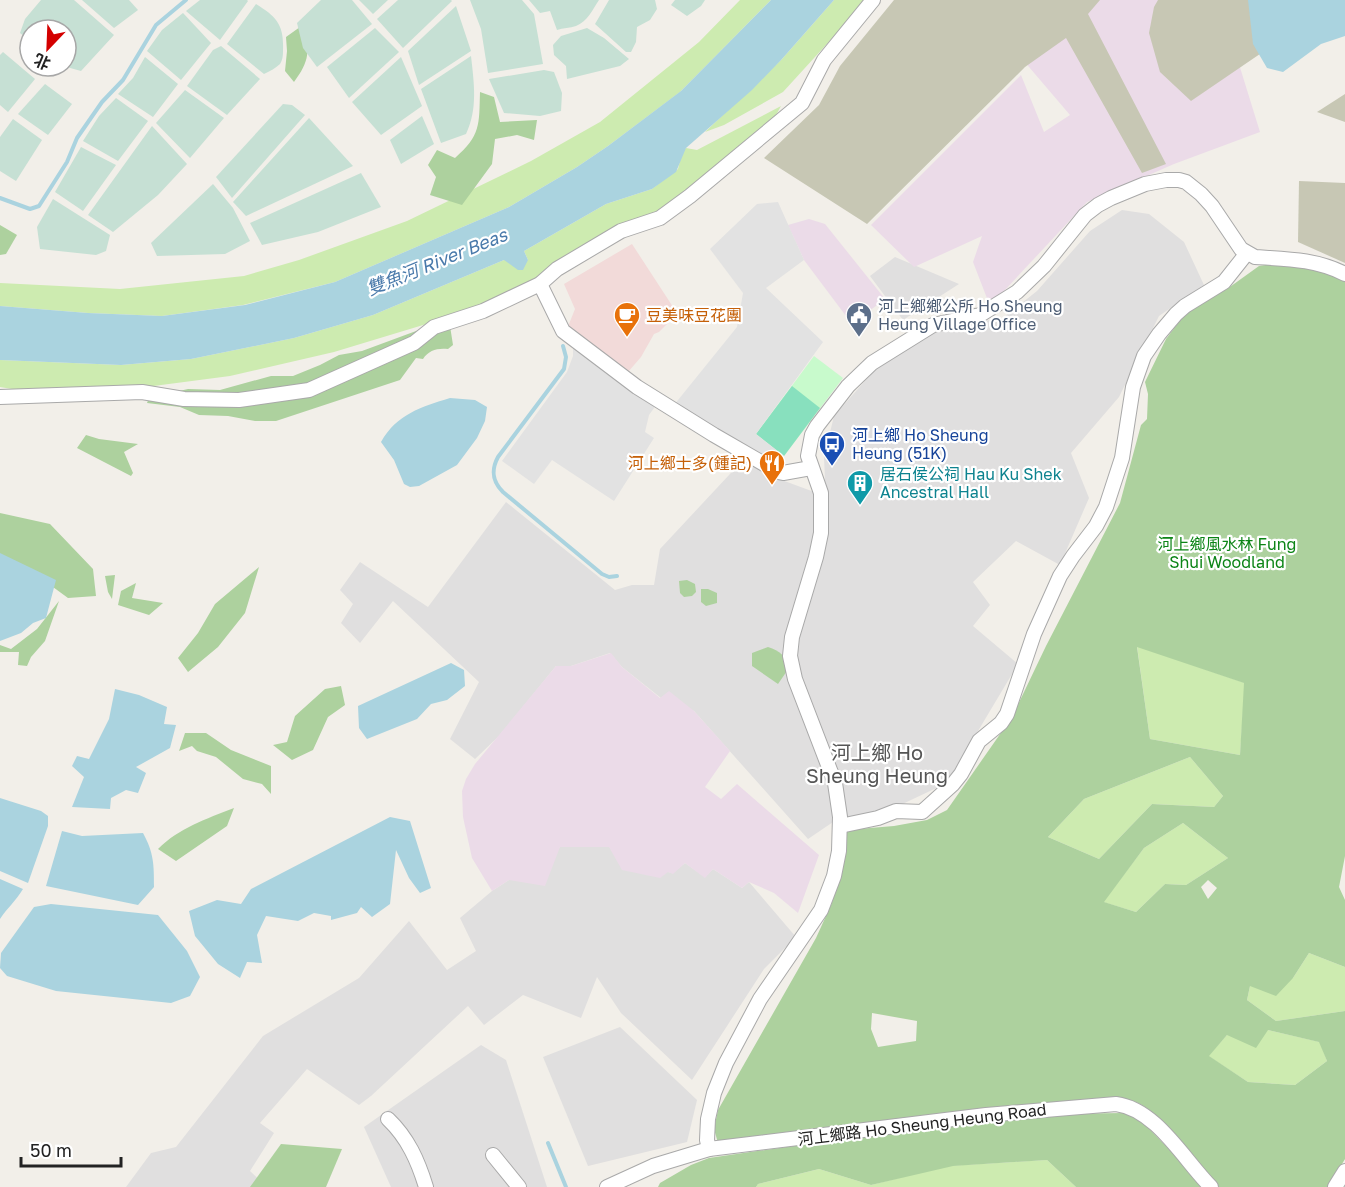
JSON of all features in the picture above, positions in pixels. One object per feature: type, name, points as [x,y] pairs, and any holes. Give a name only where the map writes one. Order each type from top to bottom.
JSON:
[{"type":"street","points":[[0,396],[142,392],[184,399],[239,400],[309,390],[414,343],[434,327],[483,311],[540,284],[557,269],[621,231],[660,218],[758,141],[802,103],[824,60],[873,0]]},
{"type":"street","points":[[709,1149],[708,1119],[719,1080],[733,1046],[760,999],[812,924],[824,903],[837,865],[840,826],[835,783],[795,679],[790,656],[792,637],[821,533],[821,493],[808,456],[812,435],[817,426],[848,386],[872,363],[933,325],[980,315],[1007,299],[1030,281],[1086,215],[1104,201],[1145,184],[1174,179],[1186,182],[1212,206],[1241,249],[1247,254],[1255,257],[1309,261],[1345,274]]},
{"type":"street","points":[[840,826],[878,818],[896,811],[922,812],[953,784],[979,741],[1005,718],[1034,634],[1060,576],[1096,526],[1106,507],[1122,458],[1133,387],[1144,356],[1176,314],[1192,301],[1221,285],[1247,254]]},
{"type":"street","points":[[540,284],[563,331],[637,387],[778,472],[811,468]]},
{"type":"street","name":"河上鄉路 Ho Sheung Heung Road","points":[[607,1187],[653,1166],[709,1149],[986,1114],[1116,1104],[1141,1112],[1155,1124],[1211,1187]]},
{"type":"street","points":[[388,1119],[408,1141],[420,1166],[426,1187]]},
{"type":"street","points":[[493,1155],[519,1187]]},
{"type":"street","points":[[1335,1187],[1345,1171]]},
{"type":"shaded area","points":[[41,0],[74,0],[114,35],[81,71],[78,70],[78,18],[26,18]]},
{"type":"shaded area","points":[[82,0],[129,0],[138,10],[114,28]]},
{"type":"shaded area","points":[[200,0],[248,1],[220,40],[186,11]]},
{"type":"shaded area","points":[[321,0],[352,0],[372,24],[317,67],[303,48],[297,23]]},
{"type":"shaded area","points":[[359,0],[388,0],[373,14]]},
{"type":"shaded area","points":[[398,0],[452,1],[403,48],[377,19]]},
{"type":"shaded area","points":[[470,0],[522,0],[534,14],[543,64],[488,73],[481,29]]},
{"type":"shaded area","points":[[529,0],[599,0],[583,22],[574,27],[557,30],[550,11],[540,13]]},
{"type":"shaded area","points":[[609,0],[655,0],[657,9],[650,20],[637,27],[636,42],[631,52],[626,52],[595,24]]},
{"type":"shaded area","points":[[675,0],[705,0],[701,6],[687,16],[671,5]]},
{"type":"shaded area","points":[[894,0],[1100,0],[1088,14],[1166,164],[1142,173],[1066,38],[1025,67],[867,224],[764,158],[819,105],[840,66]]},
{"type":"shaded area","points":[[972,0],[1217,0],[1221,6],[1260,132],[1174,164],[1087,202],[990,306],[973,262],[982,236],[914,267],[871,225],[1021,75],[1044,132],[1070,115]]},
{"type":"shaded area","points":[[1158,0],[1339,0],[1191,101],[1160,72],[1149,33],[1154,7]]},
{"type":"shaded area","points":[[256,4],[278,22],[283,41],[280,64],[264,74],[227,44]]},
{"type":"shaded area","points":[[456,6],[471,51],[419,85],[408,51]]},
{"type":"shaded area","points":[[183,13],[211,43],[181,80],[147,51],[162,30]]},
{"type":"shaded area","points":[[375,28],[399,52],[349,98],[327,67]]},
{"type":"shaded area","points":[[587,28],[604,38],[629,59],[620,66],[567,79],[566,66],[554,55],[553,45],[561,36]]},
{"type":"shaded area","points":[[221,46],[260,79],[227,115],[187,86],[213,50]]},
{"type":"shaded area","points":[[3,52],[18,65],[18,78],[35,79],[8,112],[0,105],[0,55]]},
{"type":"shaded area","points":[[471,56],[474,105],[470,125],[466,134],[441,143],[421,89]]},
{"type":"shaded area","points":[[145,57],[178,84],[153,117],[118,94],[133,78]]},
{"type":"shaded area","points":[[401,57],[422,106],[381,135],[352,102]]},
{"type":"shaded area","points":[[544,70],[554,72],[562,93],[561,111],[540,116],[504,113],[489,79]]},
{"type":"shaded area","points":[[45,84],[72,104],[48,135],[18,114]]},
{"type":"shaded area","points":[[185,90],[224,118],[190,158],[156,123]]},
{"type":"shaded area","points":[[1345,94],[1345,122],[1317,112]]},
{"type":"shaded area","points":[[116,98],[148,121],[118,161],[83,141],[99,116]]},
{"type":"shaded area","points":[[283,104],[292,105],[305,115],[232,198],[216,177]]},
{"type":"shaded area","points":[[422,116],[434,144],[401,164],[390,140]]},
{"type":"shaded area","points":[[309,118],[353,166],[246,216],[233,202]]},
{"type":"shaded area","points":[[13,119],[42,140],[16,181],[0,171],[0,137]]},
{"type":"shaded area","points":[[152,126],[187,164],[158,195],[113,232],[88,215]]},
{"type":"shaded area","points":[[81,147],[116,165],[83,211],[55,192]]},
{"type":"shaded area","points":[[361,173],[381,207],[318,232],[262,245],[250,223]]},
{"type":"shaded area","points":[[1299,181],[1345,183],[1345,263],[1298,242]]},
{"type":"shaded area","points":[[213,184],[233,208],[250,241],[225,254],[157,256],[151,243]]},
{"type":"shaded area","points":[[53,199],[110,235],[106,251],[96,255],[40,249],[37,227]]},
{"type":"shaded area","points":[[778,202],[804,260],[766,288],[823,342],[756,434],[784,456],[780,467],[674,405],[737,327],[743,293],[710,249],[757,204]]},
{"type":"shaded area","points":[[1122,210],[1149,214],[1184,242],[1204,285],[1159,316],[1119,397],[1071,453],[1089,498],[1060,565],[1016,541],[973,582],[990,605],[973,626],[1018,664],[947,783],[894,808],[845,821],[797,663],[796,646],[827,526],[824,457],[834,416],[872,373],[943,327],[1003,318],[1037,291],[1090,231]]},
{"type":"shaded area","points":[[809,219],[825,224],[885,299],[852,324],[804,260],[788,225]]},
{"type":"shaded area","points":[[632,244],[675,310],[675,316],[654,334],[641,357],[628,372],[567,329],[575,309],[564,284]]},
{"type":"shaded area","points":[[895,257],[959,284],[903,320],[870,276]]},
{"type":"shaded area","points":[[573,346],[657,404],[649,415],[645,432],[654,438],[614,501],[552,460],[534,484],[502,461],[567,372],[573,356]]},
{"type":"shaded area","points":[[743,460],[779,479],[817,493],[817,537],[789,635],[833,788],[836,820],[808,839],[694,711],[661,698],[622,667],[610,653],[571,666],[556,666],[500,735],[475,759],[450,739],[479,682],[393,601],[360,643],[341,623],[353,604],[340,590],[360,562],[428,607],[506,502],[615,590],[632,585],[654,585],[660,549]]},
{"type":"shaded area","points":[[611,653],[622,667],[660,698],[669,691],[694,711],[730,751],[705,787],[721,799],[737,784],[819,855],[798,913],[774,893],[749,882],[742,888],[713,869],[705,878],[685,863],[673,874],[668,872],[660,878],[622,870],[609,847],[560,847],[545,886],[509,880],[492,891],[472,858],[463,817],[462,791],[466,779],[475,764],[556,666],[571,666]]},
{"type":"shaded area","points":[[560,847],[609,847],[668,872],[673,873],[685,863],[705,877],[713,869],[742,888],[749,882],[796,937],[764,969],[692,1080],[621,1013],[597,977],[581,1018],[523,995],[484,1025],[468,1006],[359,1105],[307,1069],[260,1123],[274,1133],[250,1171],[265,1187],[126,1187],[151,1153],[176,1147],[263,1036],[359,978],[409,921],[447,970],[476,951],[460,918],[492,891]]},
{"type":"shaded area","points":[[620,1027],[697,1100],[687,1142],[588,1166],[543,1057]]},
{"type":"shaded area","points":[[481,1045],[506,1060],[547,1187],[391,1187],[364,1127]]},
{"type":"green space","points":[[740,0],[771,0],[680,92],[608,146],[509,207],[335,282],[243,305],[162,316],[0,306],[0,283],[120,289],[244,276],[299,260],[407,221],[531,161],[600,122],[699,42]]},
{"type":"green space","points":[[834,0],[867,0],[783,92],[724,125],[705,132],[782,59]]},
{"type":"green space","points":[[300,27],[306,42],[307,55],[306,62],[294,82],[285,71],[286,37]]},
{"type":"green space","points":[[480,92],[494,97],[500,122],[537,120],[534,140],[517,135],[495,139],[492,164],[462,205],[430,195],[436,177],[428,165],[437,150],[455,158],[470,143],[479,121]]},
{"type":"green space","points":[[781,106],[775,117],[755,136],[661,211],[613,228],[534,281],[466,312],[334,352],[230,376],[123,390],[18,390],[0,387],[0,360],[121,365],[191,359],[294,338],[373,315],[504,260],[528,260],[524,251],[606,204],[652,189],[678,169],[682,153],[686,148],[697,150]]},
{"type":"green space","points":[[0,225],[17,235],[6,254],[0,255]]},
{"type":"green space","name":"河上鄉風水林 Fung Shui Woodland","points":[[1278,263],[1306,264],[1345,279],[1345,856],[1339,887],[1345,900],[1345,967],[1309,953],[1293,978],[1276,996],[1250,986],[1247,1000],[1276,1021],[1345,1011],[1345,1159],[1328,1187],[1218,1187],[1156,1115],[1133,1101],[1120,1099],[1096,1099],[718,1143],[714,1129],[718,1110],[816,938],[831,905],[844,860],[846,830],[894,826],[927,820],[947,810],[1012,717],[1120,503],[1141,425],[1147,419],[1148,394],[1145,382],[1166,339],[1187,311],[1227,289],[1259,266]],"holes":[[[1137,647],[1244,683],[1240,755],[1150,739]],[[1190,757],[1223,796],[1214,807],[1152,804],[1099,859],[1048,837],[1084,799]],[[1183,823],[1228,858],[1186,885],[1165,884],[1136,912],[1104,902],[1144,848]],[[1208,880],[1217,888],[1208,899],[1201,887]],[[872,1013],[917,1021],[916,1041],[878,1047],[871,1029]],[[1268,1030],[1319,1042],[1327,1061],[1295,1085],[1248,1082],[1209,1056],[1227,1035],[1256,1048]]]},
{"type":"green space","points":[[435,324],[450,326],[453,345],[448,349],[437,349],[423,359],[416,358],[400,380],[276,421],[199,415],[180,407],[147,403],[149,398],[188,389],[220,390],[271,376],[293,376],[339,355],[362,351]]},
{"type":"green space","points":[[814,356],[843,378],[784,456],[756,434]]},
{"type":"green space","points":[[792,386],[820,408],[784,456],[756,434]]},
{"type":"green space","points":[[86,435],[138,444],[124,452],[133,473],[131,476],[77,448]]},
{"type":"green space","points":[[0,513],[50,524],[93,569],[96,596],[68,598],[42,579],[0,558]]},
{"type":"green space","points":[[259,567],[245,613],[218,647],[188,672],[178,658],[198,633],[215,604]]},
{"type":"green space","points":[[115,575],[112,599],[105,576]]},
{"type":"green space","points":[[687,580],[695,584],[696,592],[692,596],[684,597],[680,593],[679,581]]},
{"type":"green space","points":[[136,583],[132,598],[163,603],[149,615],[118,605],[121,591]]},
{"type":"green space","points":[[701,589],[717,593],[717,603],[706,606],[701,602]]},
{"type":"green space","points":[[59,601],[45,641],[31,657],[27,666],[18,665],[19,652],[0,652],[0,645],[11,649],[37,629]]},
{"type":"green space","points":[[1137,646],[1245,683],[1240,755],[1150,739]]},
{"type":"green space","points":[[768,647],[782,654],[789,668],[778,684],[752,666],[752,653]]},
{"type":"green space","points":[[341,686],[345,705],[328,717],[313,750],[292,760],[273,745],[287,742],[295,716],[325,689]]},
{"type":"green space","points":[[185,733],[206,733],[231,750],[271,766],[271,794],[262,784],[243,779],[216,757],[197,751],[192,746],[179,751]]},
{"type":"green space","points":[[1190,757],[1223,796],[1214,807],[1152,804],[1099,859],[1048,837],[1084,799]]},
{"type":"green space","points":[[234,808],[227,826],[176,861],[158,849],[184,830]]},
{"type":"green space","points":[[1183,823],[1228,858],[1186,885],[1165,884],[1136,912],[1103,902],[1144,848]]},
{"type":"green space","points":[[1309,953],[1345,967],[1345,1011],[1276,1021],[1247,1000],[1250,986],[1293,978]]},
{"type":"green space","points":[[1268,1030],[1320,1042],[1327,1061],[1295,1085],[1248,1082],[1208,1056],[1227,1035]]},
{"type":"green space","points":[[1124,1113],[1139,1118],[1205,1187],[1076,1187],[1047,1160],[953,1166],[871,1185],[819,1169],[758,1184],[756,1187],[658,1187],[660,1183],[691,1165],[709,1158],[883,1133],[1053,1114]]},
{"type":"green space","points":[[281,1144],[342,1149],[326,1187],[250,1187]]},
{"type":"green space","points":[[1047,1160],[1076,1187],[756,1187],[758,1184],[819,1169],[871,1185],[946,1166]]},
{"type":"water","name":"雙魚河 River Beas","points":[[771,0],[834,0],[752,90],[686,148],[676,172],[652,189],[606,204],[524,251],[528,260],[523,270],[518,270],[504,260],[373,315],[294,338],[191,359],[121,365],[0,360],[0,306],[162,316],[245,305],[335,282],[509,207],[577,167],[681,91]]},
{"type":"water","points":[[1248,0],[1345,0],[1345,36],[1321,44],[1283,72],[1267,68],[1253,44]]},
{"type":"water","points":[[450,398],[475,400],[487,407],[485,421],[477,438],[457,465],[419,486],[410,487],[404,484],[394,460],[381,442],[387,432],[402,418],[420,408]]},
{"type":"water","points":[[0,553],[56,580],[46,618],[33,623],[21,633],[0,641]]},
{"type":"water","points":[[451,663],[464,670],[465,686],[447,700],[431,704],[417,719],[367,739],[359,728],[358,706]]},
{"type":"water","points":[[115,689],[139,695],[167,707],[164,724],[176,725],[170,748],[136,767],[146,773],[138,793],[126,790],[111,798],[110,809],[72,807],[84,777],[72,766],[77,756],[89,759],[109,719]]},
{"type":"water","points":[[0,798],[41,811],[48,816],[48,826],[28,883],[0,871]]},
{"type":"water","points":[[390,817],[410,821],[431,888],[420,893],[409,878],[396,850],[390,904],[372,917],[361,907],[357,913],[331,920],[331,916],[314,913],[298,921],[266,916],[257,935],[262,963],[247,962],[240,978],[218,964],[195,936],[189,911],[217,900],[241,904],[251,889]]},
{"type":"water","points":[[62,831],[82,836],[143,833],[153,859],[154,887],[138,905],[46,886]]},
{"type":"water","points":[[0,879],[23,889],[0,919]]},
{"type":"water","points":[[51,904],[158,915],[187,951],[200,977],[190,996],[171,1003],[56,991],[7,976],[0,968],[1,953],[34,907]]},
{"type":"waterway","points":[[0,198],[30,209],[39,206],[67,162],[77,138],[102,102],[123,80],[156,25],[186,0]]},
{"type":"waterway","points":[[563,346],[566,357],[564,369],[498,457],[494,466],[495,480],[503,492],[602,574],[609,577],[617,576]]},
{"type":"waterway","points":[[548,1143],[566,1187]]},
{"type":"place","name":"豆美味豆花團","points":[[627,338]]},
{"type":"place","name":"河上鄉鄉公所 Ho Sheung Heung Village Office","points":[[859,338]]},
{"type":"place","name":"河上鄉 Ho Sheung Heung (51K)","points":[[832,467]]},
{"type":"place","name":"河上鄉士多(鍾記)","points":[[772,486]]},
{"type":"place","name":"居石侯公祠 Hau Ku Shek Ancestral Hall","points":[[860,506]]},
{"type":"district","name":"河上鄉 Ho Sheung Heung","points":[[877,764]]}]
